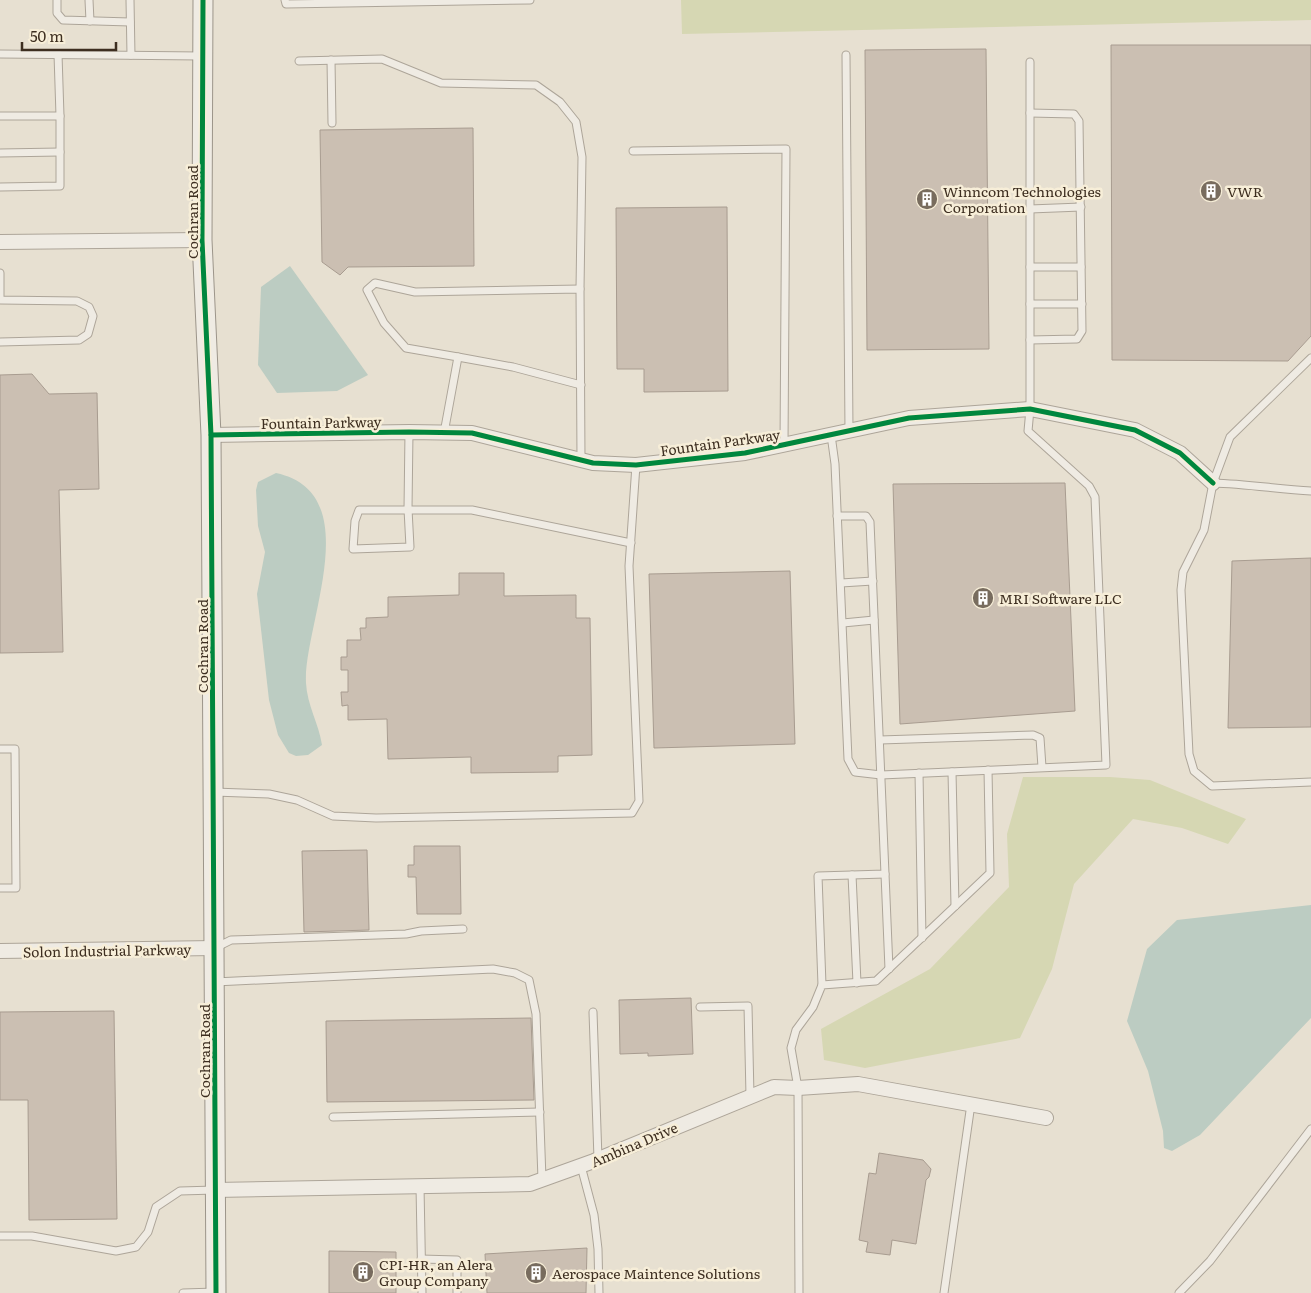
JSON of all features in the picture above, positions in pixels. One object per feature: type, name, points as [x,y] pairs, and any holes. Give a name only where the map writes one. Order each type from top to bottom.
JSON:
[{"type":"street","name":"Cochran Road","points":[[203,0],[202,240],[212,435],[216,1292]]},
{"type":"street","points":[[0,242],[202,240]]},
{"type":"street","name":"Fountain Parkway","points":[[212,435],[444,432],[472,434],[593,464],[636,465],[745,453],[909,418],[1030,408],[1135,430],[1180,453],[1213,483]]},
{"type":"street","name":"Solon Industrial Parkway","points":[[0,951],[215,948]]},
{"type":"street","name":"Ambina Drive","points":[[215,1190],[530,1184],[598,1160],[774,1086],[798,1088],[858,1084],[1046,1118]]},
{"type":"lane","points":[[57,0],[57,13],[63,20],[130,22]]},
{"type":"lane","points":[[89,0],[90,21]]},
{"type":"lane","points":[[130,0],[131,55]]},
{"type":"lane","points":[[285,0],[286,4],[530,0]]},
{"type":"lane","points":[[0,54],[203,56]]},
{"type":"lane","points":[[0,187],[60,186],[58,54]]},
{"type":"lane","points":[[846,55],[849,431]]},
{"type":"lane","points":[[299,61],[382,59],[441,83],[536,85],[560,102],[576,122],[582,157],[580,290],[581,460]]},
{"type":"lane","points":[[331,60],[332,123]]},
{"type":"lane","points":[[831,435],[837,516],[848,759],[855,772],[881,775],[1106,765],[1095,496],[1089,486],[1028,430],[1030,408],[1030,62]]},
{"type":"lane","points":[[1030,114],[1074,114],[1079,121],[1082,304],[1082,331],[1077,339],[1030,340]]},
{"type":"lane","points":[[0,116],[60,116]]},
{"type":"lane","points":[[633,151],[786,149],[784,445]]},
{"type":"lane","points":[[0,153],[60,152]]},
{"type":"lane","points":[[1030,208],[1080,207]]},
{"type":"lane","points":[[1030,267],[1081,266]]},
{"type":"lane","points":[[0,273],[0,300],[77,301],[89,307],[93,316],[88,334],[79,340],[0,342]]},
{"type":"lane","points":[[580,290],[415,292],[375,283],[367,290],[384,323],[406,348],[512,368],[581,385]]},
{"type":"lane","points":[[1030,304],[1082,304]]},
{"type":"lane","points":[[444,432],[458,357]]},
{"type":"lane","points":[[1311,358],[1230,437],[1213,483],[1204,530],[1183,572],[1181,590],[1189,754],[1194,771],[1212,786],[1311,782]]},
{"type":"lane","points":[[409,432],[408,509],[410,547],[353,548],[355,521],[359,510],[408,509],[472,510],[631,544]]},
{"type":"lane","points":[[214,792],[269,794],[297,800],[333,816],[376,818],[632,813],[639,801],[629,566],[636,465]]},
{"type":"lane","points":[[1213,483],[1251,484],[1311,491]]},
{"type":"lane","points":[[837,516],[866,516],[870,522],[889,970]]},
{"type":"lane","points":[[840,583],[873,581]]},
{"type":"lane","points":[[842,622],[874,620]]},
{"type":"lane","points":[[880,740],[1033,735],[1040,738],[1042,767]]},
{"type":"lane","points":[[0,749],[15,749],[16,888],[0,888]]},
{"type":"lane","points":[[822,985],[876,981],[990,873],[988,770]]},
{"type":"lane","points":[[952,772],[955,906]]},
{"type":"lane","points":[[919,773],[922,938]]},
{"type":"lane","points":[[799,1293],[798,1088],[791,1048],[796,1030],[812,1007],[822,985],[818,876],[885,874]]},
{"type":"lane","points":[[852,875],[857,983]]},
{"type":"lane","points":[[215,948],[231,940],[406,934],[421,931],[463,929]]},
{"type":"lane","points":[[215,982],[493,969],[515,973],[529,980],[533,997],[542,1180]]},
{"type":"lane","points":[[700,1007],[748,1006],[750,1096]]},
{"type":"lane","points":[[593,1012],[598,1160]]},
{"type":"lane","points":[[944,1293],[971,1104]]},
{"type":"lane","points":[[333,1117],[540,1112]]},
{"type":"lane","points":[[1179,1293],[1210,1262],[1311,1129]]},
{"type":"lane","points":[[581,1166],[594,1215],[598,1248],[599,1293]]},
{"type":"lane","points":[[420,1186],[422,1293]]},
{"type":"lane","points":[[0,1236],[32,1236],[116,1251],[136,1247],[148,1232],[156,1207],[180,1192],[215,1190]]},
{"type":"lane","points":[[421,1259],[456,1260],[457,1293]]},
{"type":"lane","points":[[183,1293],[216,1292]]},
{"type":"green space","points":[[681,0],[1311,0],[1311,20],[682,34]]},
{"type":"green space","points":[[1023,777],[1110,777],[1150,780],[1246,819],[1228,844],[1182,828],[1133,819],[1074,884],[1052,969],[1020,1038],[865,1068],[824,1060],[821,1029],[930,969],[1009,887],[1007,834]]},
{"type":"shaded area","points":[[290,266],[368,375],[337,391],[277,393],[258,365],[261,287]]},
{"type":"shaded area","points":[[276,473],[304,485],[320,506],[326,533],[325,564],[308,658],[306,683],[308,699],[322,745],[308,755],[296,756],[289,753],[278,735],[269,700],[257,594],[265,552],[258,526],[256,490],[258,482]]},
{"type":"shaded area","points":[[1311,905],[1311,1018],[1200,1135],[1172,1151],[1164,1148],[1163,1131],[1148,1071],[1127,1021],[1147,949],[1177,920]]},
{"type":"building","name":"VWR","points":[[1111,45],[1311,45],[1311,336],[1288,361],[1112,360]]},
{"type":"building","name":"Winncom Technologies Corporation","points":[[986,49],[989,349],[867,350],[865,50]]},
{"type":"building","points":[[473,128],[474,266],[348,267],[340,275],[322,262],[320,130]]},
{"type":"building","points":[[727,207],[728,391],[644,392],[644,369],[617,369],[616,208]]},
{"type":"building","points":[[32,374],[49,394],[97,393],[99,489],[59,490],[63,652],[0,653],[0,375]]},
{"type":"building","name":"MRI Software LLC","points":[[1065,483],[1075,711],[900,724],[893,484]]},
{"type":"building","points":[[1311,558],[1311,727],[1228,728],[1232,561]]},
{"type":"building","points":[[790,571],[795,744],[654,748],[649,574]]},
{"type":"building","points":[[459,573],[504,573],[504,596],[576,595],[576,618],[590,618],[592,755],[558,756],[558,772],[471,773],[471,757],[388,759],[387,719],[348,720],[348,705],[342,706],[341,692],[348,692],[348,670],[341,670],[341,657],[347,657],[347,640],[361,640],[360,628],[366,628],[366,618],[388,617],[388,597],[459,595]]},
{"type":"building","points":[[414,846],[460,846],[461,914],[417,914],[416,877],[408,877],[408,865],[414,865]]},
{"type":"building","points":[[367,850],[369,930],[304,932],[302,851]]},
{"type":"building","points":[[691,998],[693,1054],[648,1056],[648,1053],[620,1054],[619,1000]]},
{"type":"building","points":[[114,1011],[117,1219],[29,1220],[28,1100],[0,1100],[0,1012]]},
{"type":"building","points":[[531,1018],[534,1100],[327,1102],[326,1021]]},
{"type":"building","points":[[879,1153],[923,1160],[931,1169],[926,1180],[916,1244],[892,1240],[890,1255],[866,1252],[868,1242],[859,1240],[869,1173],[876,1174]]},
{"type":"building","name":"Aerospace Maintence Solutions","points":[[587,1248],[586,1293],[487,1293],[485,1254]]},
{"type":"building","name":"CPI-HR, an Alera Group Company","points":[[329,1251],[396,1252],[396,1293],[329,1293]]},
{"type":"cycle path","points":[[203,0],[202,240],[211,435],[216,1293]]},
{"type":"cycle path","points":[[211,435],[472,433],[593,463],[636,465],[745,453],[909,418],[1030,409],[1135,430],[1180,453],[1213,483]]},
{"type":"place","name":"VWR","points":[[1211,191]]},
{"type":"place","name":"Winncom Technologies Corporation","points":[[927,199]]},
{"type":"place","name":"MRI Software LLC","points":[[983,598]]},
{"type":"place","name":"CPI-HR, an Alera Group Company","points":[[363,1272]]},
{"type":"place","name":"Aerospace Maintence Solutions","points":[[536,1273]]}]
